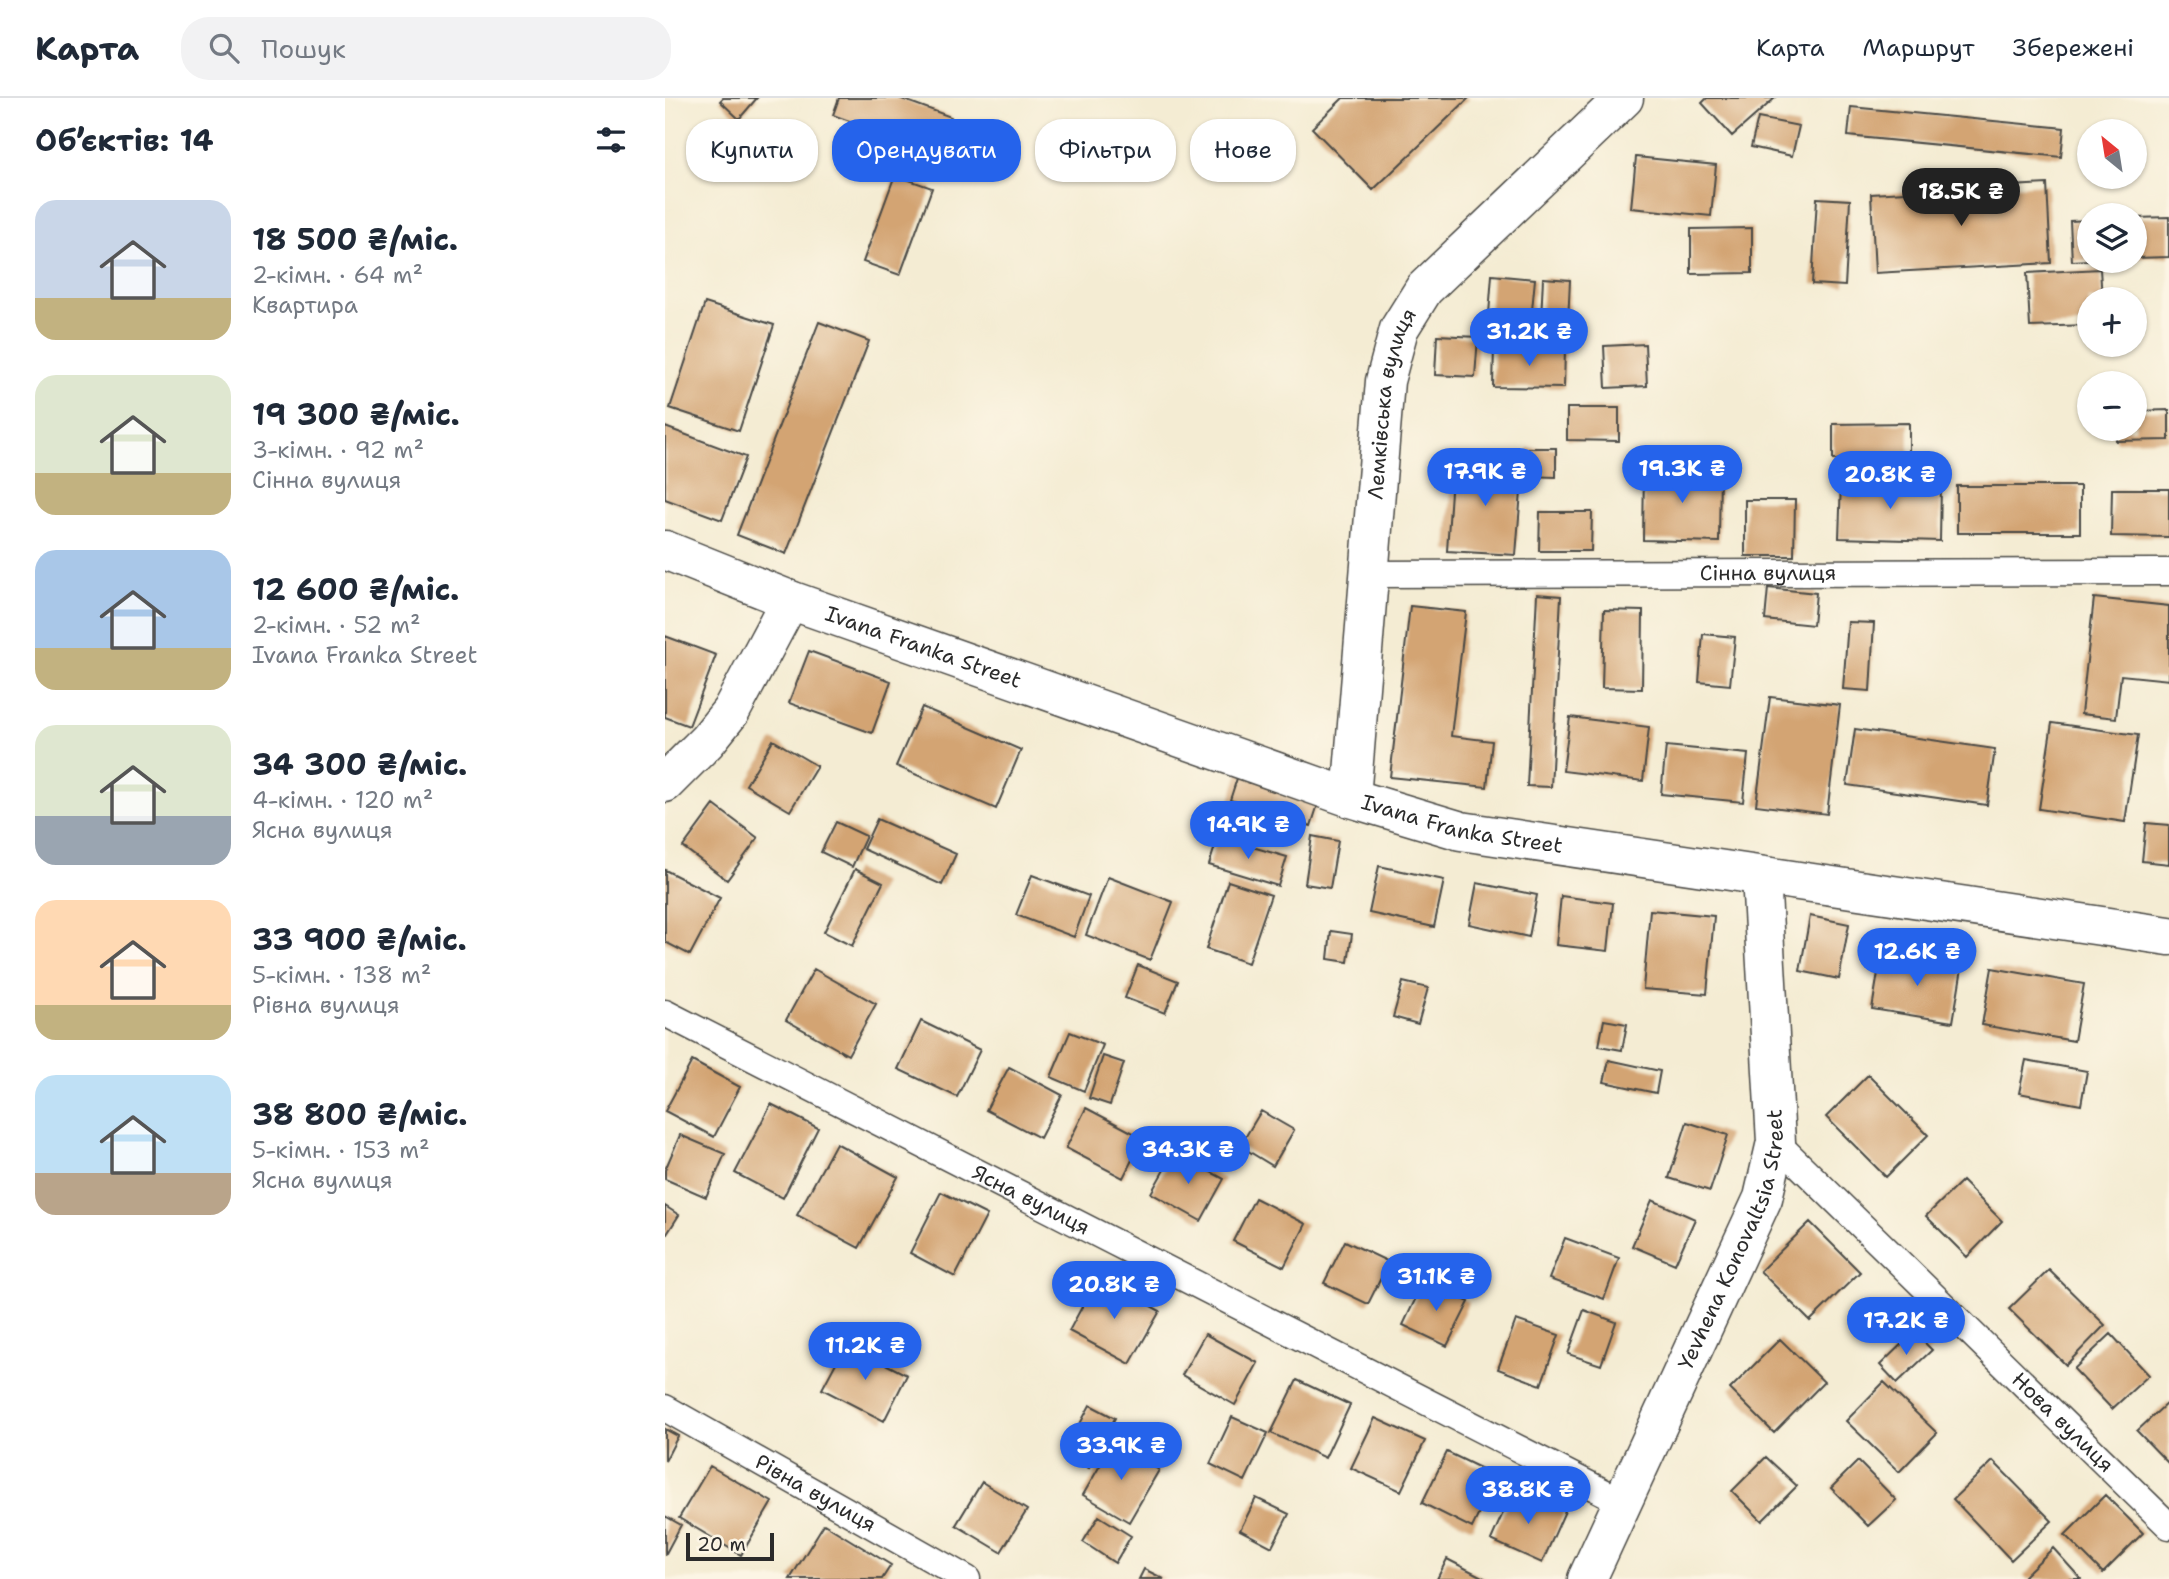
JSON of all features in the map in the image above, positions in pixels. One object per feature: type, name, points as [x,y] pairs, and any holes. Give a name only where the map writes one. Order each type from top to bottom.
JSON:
[{"type":"main road","name":"Лемківська вулиця","points":[[1351,798],[1385,381],[1399,329],[1424,289],[1624,98]]},
{"type":"main road","name":"Ivana Franka Street","points":[[665,550],[790,600],[1351,798],[1461,831],[2169,936]]},
{"type":"main road","points":[[665,783],[707,741],[731,711],[790,600]]},
{"type":"main road","name":"Yevhena Konovaltsia Street","points":[[1587,1579],[1763,1198],[1776,1142],[1761,876]]},
{"type":"street","name":"Сінна вулиця","points":[[1369,574],[2169,572]]},
{"type":"street","name":"Ясна вулиця","points":[[665,1013],[1621,1501]]},
{"type":"street","name":"Нова вулиця","points":[[1776,1142],[2169,1526]]},
{"type":"street","name":"Рівна вулиця","points":[[665,1408],[967,1579]]},
{"type":"building","points":[[723,98],[757,98],[739,119],[720,101]]},
{"type":"building","points":[[839,98],[899,98],[951,117],[844,119],[833,115]]},
{"type":"building","points":[[1343,98],[1469,98],[1373,190],[1312,128]]},
{"type":"building","points":[[1707,98],[1775,98],[1732,136],[1702,103]]},
{"type":"building","points":[[1851,107],[2064,128],[2061,157],[1848,136]]},
{"type":"building","points":[[1758,118],[1799,126],[1792,156],[1751,147]]},
{"type":"building","points":[[1636,157],[1716,165],[1711,216],[1631,208]]},
{"type":"building","points":[[892,182],[915,182],[932,188],[900,275],[863,262]]},
{"type":"building","points":[[2047,184],[2051,263],[1875,273],[1871,194]]},
{"type":"building","points":[[1817,198],[1850,200],[1845,286],[1812,284]]},
{"type":"building","points":[[2169,217],[2169,257],[2147,258],[2147,218]]},
{"type":"building","points":[[2070,221],[2077,221],[2077,261],[2072,261]]},
{"type":"building","points":[[1752,228],[1752,273],[1691,274],[1691,229]]},
{"type":"building","points":[[2077,270],[2077,273],[2100,273],[2101,287],[2077,287],[2077,325],[2030,327],[2027,273]]},
{"type":"building","points":[[1492,275],[1535,279],[1530,331],[1488,327]]},
{"type":"building","points":[[1543,278],[1570,280],[1568,322],[1541,320]]},
{"type":"building","points":[[705,303],[774,325],[739,431],[670,408]]},
{"type":"building","points":[[819,322],[869,341],[786,554],[737,535]]},
{"type":"building","points":[[1437,335],[1478,337],[1475,377],[1435,375]]},
{"type":"building","points":[[1645,344],[1647,386],[1606,388],[1604,346]]},
{"type":"building","points":[[1494,347],[1565,349],[1564,388],[1493,387]]},
{"type":"building","points":[[1567,408],[1619,408],[1619,441],[1567,440]]},
{"type":"building","points":[[2169,410],[2169,440],[2147,440],[2147,411]]},
{"type":"building","points":[[1909,423],[1909,460],[1833,460],[1833,424]]},
{"type":"building","points":[[665,427],[746,457],[722,520],[665,499]]},
{"type":"building","points":[[1528,448],[1556,448],[1556,477],[1527,476]]},
{"type":"building","points":[[1453,461],[1523,466],[1516,555],[1447,551]]},
{"type":"building","points":[[1644,469],[1720,470],[1719,542],[1643,540]]},
{"type":"building","points":[[1841,482],[1941,484],[1940,541],[1839,538]]},
{"type":"building","points":[[1957,486],[2080,486],[2080,533],[1957,533]]},
{"type":"building","points":[[2112,489],[2169,489],[2169,537],[2111,536]]},
{"type":"building","points":[[1745,500],[1795,500],[1794,556],[1745,556]]},
{"type":"building","points":[[1540,512],[1592,512],[1591,551],[1539,551]]},
{"type":"building","points":[[1768,588],[1816,593],[1813,625],[1765,620]]},
{"type":"building","points":[[1537,594],[1561,596],[1551,787],[1527,786]]},
{"type":"building","points":[[2094,598],[2169,606],[2169,680],[2121,675],[2116,718],[2081,714]]},
{"type":"building","points":[[1410,606],[1466,612],[1451,736],[1492,741],[1487,787],[1390,777]]},
{"type":"building","points":[[1604,610],[1643,611],[1642,689],[1602,688]]},
{"type":"building","points":[[1848,622],[1874,623],[1870,691],[1843,689]]},
{"type":"building","points":[[1703,634],[1735,637],[1730,685],[1699,682]]},
{"type":"building","points":[[665,636],[716,655],[689,726],[665,717]]},
{"type":"building","points":[[809,651],[891,681],[872,733],[789,703]]},
{"type":"building","points":[[1770,697],[1840,705],[1827,814],[1756,805]]},
{"type":"building","points":[[922,707],[1021,750],[996,809],[896,766]]},
{"type":"building","points":[[1570,717],[1649,727],[1643,781],[1563,771]]},
{"type":"building","points":[[2052,723],[2138,735],[2125,822],[2039,809]]},
{"type":"building","points":[[1855,729],[1995,749],[1987,805],[1847,785]]},
{"type":"building","points":[[773,740],[817,766],[790,811],[746,785]]},
{"type":"building","points":[[1666,746],[1748,754],[1743,802],[1661,794]]},
{"type":"building","points":[[1240,769],[1321,795],[1311,826],[1230,800]]},
{"type":"building","points":[[714,805],[758,838],[727,880],[683,847]]},
{"type":"building","points":[[877,819],[956,854],[942,885],[863,849]]},
{"type":"building","points":[[836,822],[866,836],[852,867],[821,852]]},
{"type":"building","points":[[2146,823],[2169,825],[2169,864],[2142,861]]},
{"type":"building","points":[[1312,836],[1338,841],[1330,888],[1305,884]]},
{"type":"building","points":[[1218,837],[1287,857],[1278,886],[1209,865]]},
{"type":"building","points":[[1379,866],[1444,880],[1434,927],[1369,913]]},
{"type":"building","points":[[855,869],[883,883],[852,946],[824,932]]},
{"type":"building","points":[[665,870],[720,898],[690,955],[665,942]]},
{"type":"building","points":[[1032,875],[1089,896],[1074,937],[1016,915]]},
{"type":"building","points":[[1108,877],[1173,902],[1150,960],[1086,935]]},
{"type":"building","points":[[1228,881],[1271,895],[1248,963],[1206,949]]},
{"type":"building","points":[[1477,883],[1537,895],[1529,937],[1469,924]]},
{"type":"building","points":[[1561,896],[1613,903],[1608,951],[1556,945]]},
{"type":"building","points":[[1650,910],[1714,916],[1707,994],[1643,989]]},
{"type":"building","points":[[1810,916],[1849,924],[1839,979],[1800,971]]},
{"type":"building","points":[[1331,931],[1352,934],[1348,962],[1328,959]]},
{"type":"building","points":[[1881,955],[1962,968],[1953,1022],[1872,1009]]},
{"type":"building","points":[[1138,965],[1178,981],[1165,1013],[1125,998]]},
{"type":"building","points":[[1992,968],[2084,984],[2074,1041],[1982,1025]]},
{"type":"building","points":[[814,969],[876,1004],[848,1055],[786,1020]]},
{"type":"building","points":[[1403,982],[1428,988],[1418,1024],[1393,1017]]},
{"type":"building","points":[[1604,1020],[1627,1024],[1622,1050],[1599,1046]]},
{"type":"building","points":[[921,1021],[980,1050],[957,1097],[898,1069]]},
{"type":"building","points":[[1070,1032],[1103,1045],[1084,1091],[1051,1077]]},
{"type":"building","points":[[1103,1056],[1124,1063],[1110,1105],[1089,1098]]},
{"type":"building","points":[[1609,1060],[1660,1071],[1656,1093],[1604,1082]]},
{"type":"building","points":[[2026,1060],[2087,1071],[2081,1105],[2019,1093]]},
{"type":"building","points":[[692,1061],[740,1087],[714,1137],[665,1111]]},
{"type":"building","points":[[1009,1067],[1062,1095],[1040,1138],[986,1110]]},
{"type":"building","points":[[1868,1075],[1928,1135],[1886,1177],[1826,1117]]},
{"type":"building","points":[[771,1104],[818,1128],[783,1198],[735,1173]]},
{"type":"building","points":[[1086,1108],[1143,1138],[1123,1178],[1066,1148]]},
{"type":"building","points":[[1261,1111],[1294,1130],[1273,1166],[1240,1146]]},
{"type":"building","points":[[1687,1122],[1728,1135],[1710,1191],[1669,1178]]},
{"type":"building","points":[[680,1135],[725,1154],[706,1197],[665,1179],[665,1170]]},
{"type":"building","points":[[836,1143],[898,1177],[859,1248],[797,1215]]},
{"type":"building","points":[[1174,1152],[1224,1179],[1201,1221],[1151,1193]]},
{"type":"building","points":[[1962,1181],[2002,1221],[1967,1257],[1926,1216]]},
{"type":"building","points":[[941,1192],[987,1215],[955,1277],[910,1253]]},
{"type":"building","points":[[1255,1198],[1306,1224],[1284,1267],[1233,1241]]},
{"type":"building","points":[[1652,1200],[1695,1219],[1675,1264],[1632,1246]]},
{"type":"building","points":[[665,1206],[679,1215],[665,1237]]},
{"type":"building","points":[[1810,1222],[1860,1272],[1810,1321],[1760,1271]]},
{"type":"building","points":[[1565,1238],[1619,1258],[1604,1299],[1549,1279]]},
{"type":"building","points":[[1345,1241],[1389,1262],[1368,1304],[1324,1283]]},
{"type":"building","points":[[2049,1270],[2105,1325],[2066,1365],[2009,1309]]},
{"type":"building","points":[[1098,1277],[1160,1311],[1130,1364],[1069,1331]]},
{"type":"building","points":[[1424,1281],[1469,1302],[1447,1346],[1403,1325]]},
{"type":"building","points":[[1584,1310],[1616,1322],[1601,1365],[1568,1354]]},
{"type":"building","points":[[1516,1320],[1559,1335],[1541,1385],[1498,1369]]},
{"type":"building","points":[[1914,1332],[1932,1350],[1897,1383],[1880,1365]]},
{"type":"building","points":[[1205,1334],[1258,1363],[1235,1405],[1182,1375]]},
{"type":"building","points":[[2111,1334],[2149,1375],[2112,1409],[2074,1369]]},
{"type":"building","points":[[1780,1339],[1824,1382],[1774,1433],[1730,1389]]},
{"type":"building","points":[[846,1344],[907,1375],[884,1421],[822,1389]]},
{"type":"building","points":[[1297,1380],[1350,1405],[1325,1458],[1271,1433]]},
{"type":"building","points":[[1884,1382],[1937,1433],[1899,1472],[1846,1421]]},
{"type":"building","points":[[2169,1401],[2169,1464],[2137,1431]]},
{"type":"building","points":[[1090,1405],[1115,1418],[1089,1468],[1064,1454]]},
{"type":"building","points":[[1232,1417],[1268,1433],[1245,1481],[1210,1464]]},
{"type":"building","points":[[1375,1418],[1425,1441],[1401,1491],[1351,1468]]},
{"type":"building","points":[[665,1429],[678,1436],[665,1461]]},
{"type":"building","points":[[1113,1443],[1159,1470],[1129,1522],[1083,1495]]},
{"type":"building","points":[[1447,1452],[1497,1476],[1472,1528],[1422,1503]]},
{"type":"building","points":[[1766,1457],[1797,1486],[1762,1521],[1732,1491]]},
{"type":"building","points":[[1858,1461],[1896,1500],[1868,1526],[1831,1488]]},
{"type":"building","points":[[1993,1461],[2052,1521],[2011,1560],[1953,1499]]},
{"type":"building","points":[[710,1466],[772,1502],[741,1555],[679,1518]]},
{"type":"building","points":[[982,1482],[1027,1510],[1001,1552],[956,1525]]},
{"type":"building","points":[[1514,1488],[1565,1511],[1542,1563],[1491,1540]]},
{"type":"building","points":[[2105,1495],[2143,1533],[2103,1573],[2065,1535]]},
{"type":"building","points":[[1256,1498],[1289,1514],[1272,1547],[1240,1530]]},
{"type":"building","points":[[665,1516],[681,1525],[665,1555]]},
{"type":"building","points":[[1099,1516],[1131,1536],[1115,1563],[1083,1542]]},
{"type":"building","points":[[824,1524],[891,1565],[882,1579],[790,1579]]},
{"type":"building","points":[[2053,1548],[2081,1579],[2027,1579],[2024,1576]]},
{"type":"building","points":[[1447,1559],[1486,1579],[1437,1579]]},
{"type":"building","points":[[1144,1569],[1164,1579],[1139,1579]]}]
